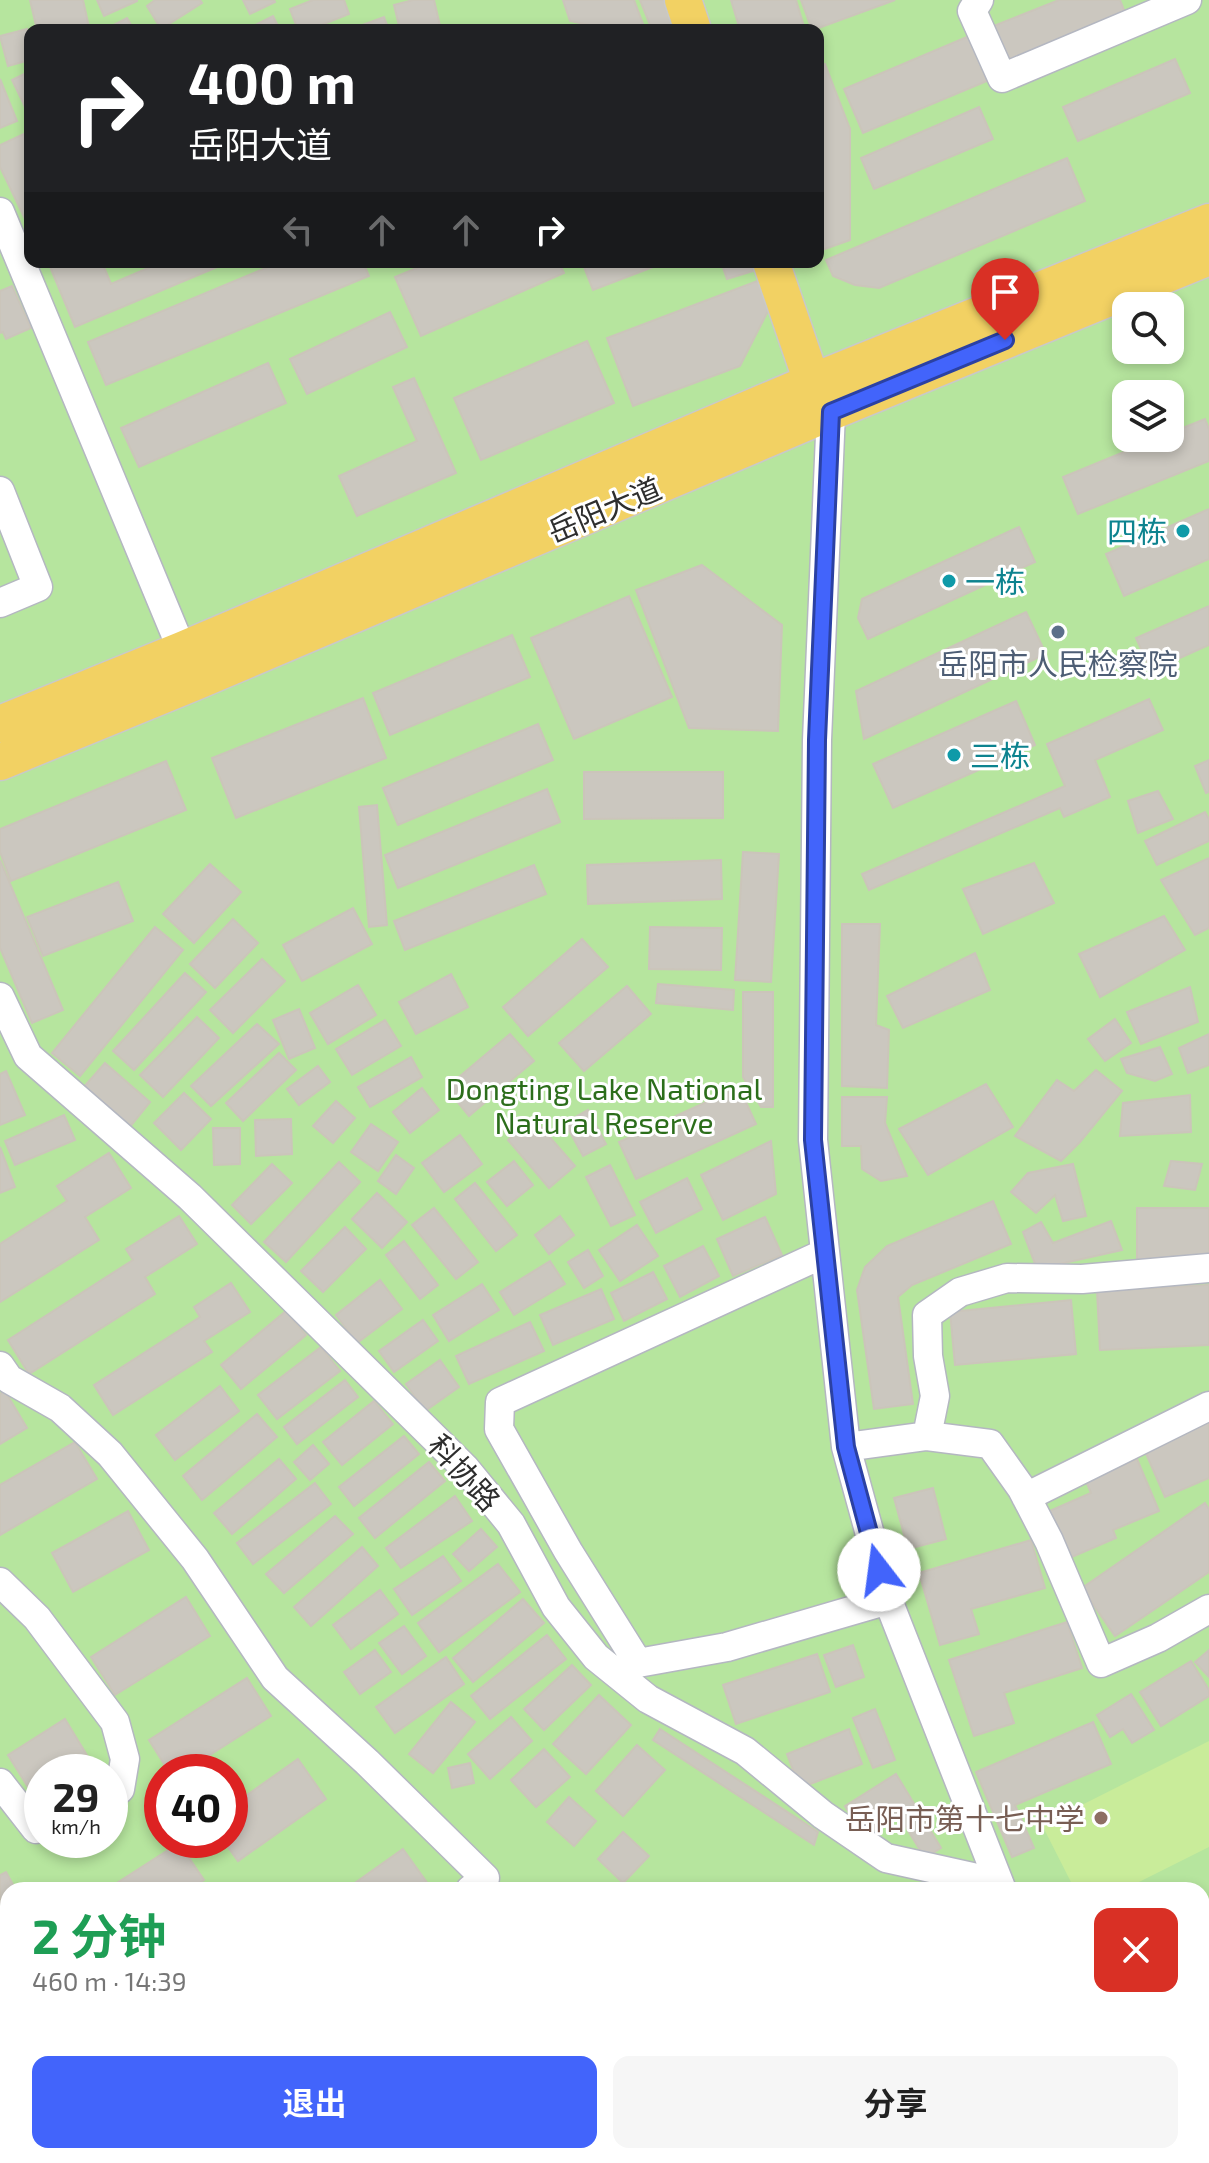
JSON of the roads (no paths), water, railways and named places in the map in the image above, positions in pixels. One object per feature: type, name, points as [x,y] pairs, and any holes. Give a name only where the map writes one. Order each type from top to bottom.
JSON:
[{"type":"main road","points":[[683,0],[691,24]]},
{"type":"main road","points":[[704,0],[712,24]]},
{"type":"main road","name":"岳阳大道","points":[[0,724],[821,379],[1209,222]]},
{"type":"main road","name":"岳阳大道","points":[[0,762],[831,412],[1209,257]]},
{"type":"main road","points":[[774,268],[821,379]]},
{"type":"main road","points":[[793,268],[831,412]]},
{"type":"street","points":[[979,0],[972,11],[1002,78],[1187,0]]},
{"type":"street","points":[[0,212],[182,650]]},
{"type":"street","points":[[831,412],[817,740],[813,1140],[846,1447],[888,1600],[999,1882]]},
{"type":"street","points":[[0,491],[38,587],[0,603]]},
{"type":"street","name":"科协路","points":[[0,997],[28,1056],[190,1197],[465,1468],[511,1524],[556,1607],[596,1657],[648,1699],[745,1751],[823,1815],[886,1858],[972,1877]]},
{"type":"street","points":[[825,1253],[500,1402],[499,1429],[568,1551],[638,1663],[727,1647],[888,1600]]},
{"type":"street","points":[[927,1436],[935,1396],[928,1356],[927,1315],[960,1292],[1007,1278],[1082,1279],[1209,1268]]},
{"type":"street","points":[[0,1366],[9,1379],[60,1408],[110,1454],[195,1559],[275,1678],[367,1762],[485,1878],[480,1882]]},
{"type":"street","points":[[1026,1497],[1209,1406]]},
{"type":"street","points":[[846,1447],[927,1436],[990,1444],[1026,1497],[1049,1541],[1101,1663],[1158,1638],[1209,1609]]},
{"type":"street","points":[[0,1582],[37,1618],[115,1722],[124,1754]]},
{"type":"street","points":[[0,1783],[24,1814]]},
{"type":"place","name":"四栋","points":[[1183,531]]},
{"type":"place","name":"一栋","points":[[949,581]]},
{"type":"place","name":"岳阳市人民检察院","points":[[1058,632]]},
{"type":"place","name":"三栋","points":[[954,755]]},
{"type":"place","name":"岳阳市第十七中学","points":[[1101,1818]]},
{"type":"park label","name":"Dongting Lake National Natural Reserve","points":[[604,1105]]}]
